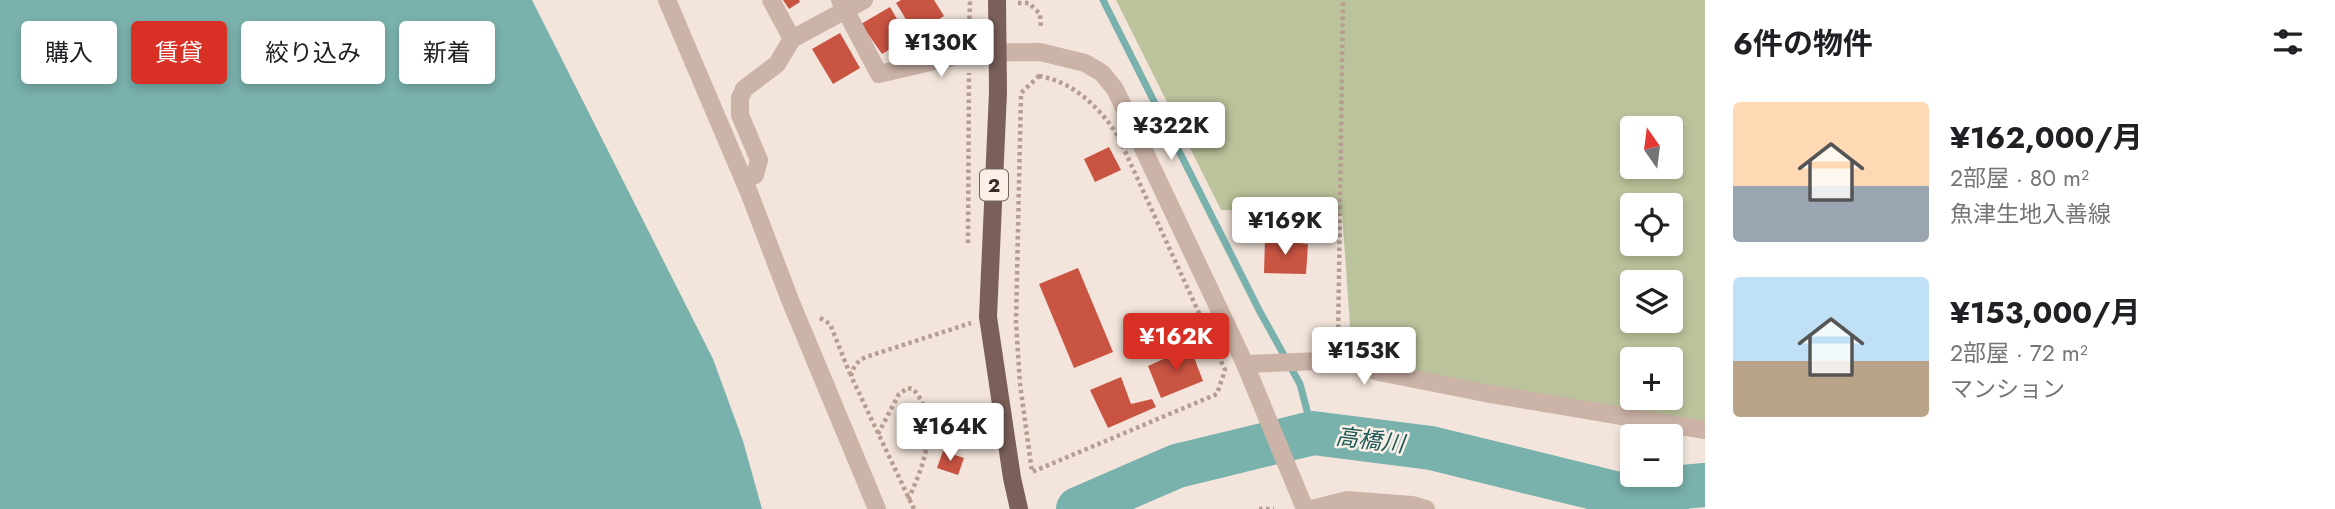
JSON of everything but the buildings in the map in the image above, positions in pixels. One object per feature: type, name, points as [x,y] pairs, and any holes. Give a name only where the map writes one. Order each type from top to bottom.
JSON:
[{"type":"main road","name":"2","points":[[997,0],[999,52],[988,317],[1019,509]]},
{"type":"street","points":[[667,0],[744,180],[790,300],[877,509]]},
{"type":"street","points":[[771,0],[792,39]]},
{"type":"street","points":[[744,180],[755,175],[759,160],[740,115],[740,98],[744,89],[777,64],[792,39],[842,5],[864,0]]},
{"type":"street","points":[[842,5],[879,74],[969,53],[999,52],[1040,52],[1085,63],[1102,73],[1115,89],[1245,363],[1305,509]]},
{"type":"street","points":[[1245,363],[1346,360],[1379,372],[1485,394],[1705,430]]},
{"type":"street","points":[[1312,509],[1347,500],[1412,505],[1426,509]]},
{"type":"path","points":[[968,245],[970,0]]},
{"type":"path","points":[[1338,360],[1343,0]]},
{"type":"path","points":[[1018,4],[1029,3],[1040,14],[1041,27]]},
{"type":"path","points":[[1136,176],[1110,123],[1071,86],[1039,76],[1021,93],[1016,322],[1020,384],[1032,472],[1217,394],[1225,370]]},
{"type":"path","points":[[967,324],[968,311]]},
{"type":"path","points":[[914,509],[851,376],[855,366],[866,357],[988,317]]},
{"type":"path","points":[[877,435],[899,394],[908,388],[913,389],[926,412],[928,431],[924,464],[908,500]]},
{"type":"path","points":[[1259,509],[1274,509]]},
{"type":"green space","points":[[1116,0],[1705,0],[1705,421],[1636,410],[1683,410],[1683,347],[1620,347],[1620,407],[1382,365],[1352,353],[1342,212],[1221,210]]},
{"type":"water","points":[[0,0],[532,0],[713,359],[743,441],[762,509],[0,509]]},
{"type":"waterway","points":[[1103,0],[1259,310],[1300,384],[1313,433]]},
{"type":"waterway","name":"高橋川","points":[[1078,509],[1177,466],[1313,433],[1431,448],[1615,493],[1667,509]]},
{"type":"waterway","points":[[1627,492],[1705,485]]}]
